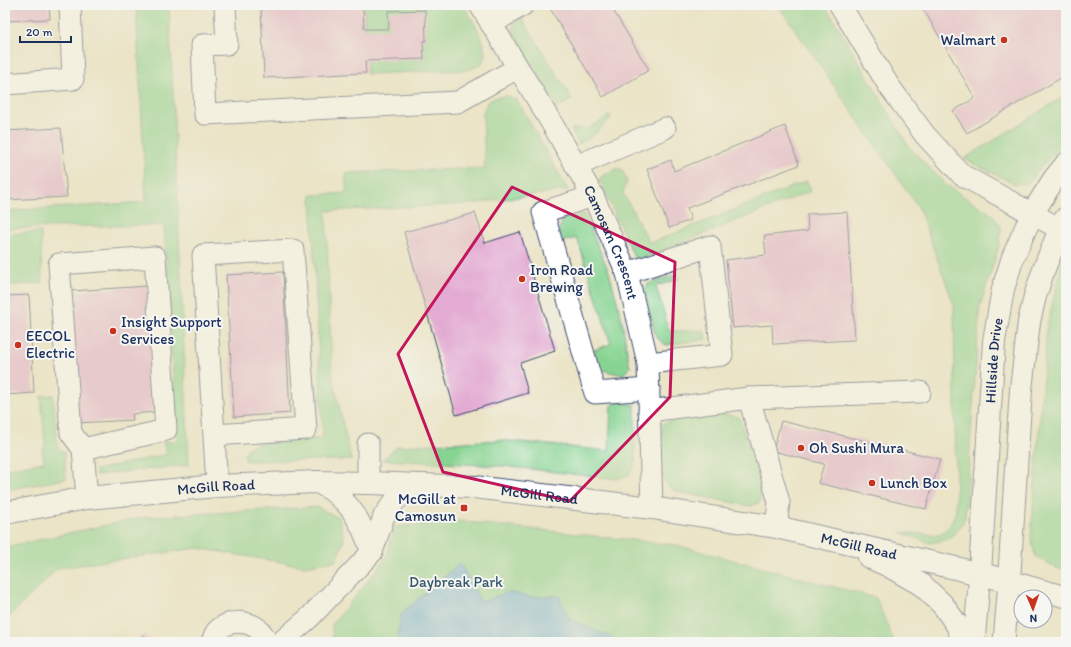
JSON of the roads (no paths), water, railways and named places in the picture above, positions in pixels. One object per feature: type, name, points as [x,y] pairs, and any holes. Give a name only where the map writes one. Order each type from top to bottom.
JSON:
[{"type":"main road","name":"Hillside Drive","points":[[980,573],[994,340],[1003,289],[1013,257],[1032,214],[1054,179],[1066,164]]},
{"type":"main road","name":"Hillside Drive","points":[[1009,581],[1022,389],[1029,322],[1037,289],[1063,224]]},
{"type":"main road","name":"McGill Road","points":[[5,513],[87,498],[217,486],[317,482],[368,482],[474,487],[652,508],[776,527],[980,573],[1009,581]]},
{"type":"main road","points":[[829,539],[889,566],[922,584],[946,610],[957,625],[963,642]]},
{"type":"street","points":[[5,84],[73,79],[70,5]]},
{"type":"street","points":[[225,5],[227,44],[202,45],[205,114],[458,102],[517,68]]},
{"type":"street","name":"Camosun Crescent","points":[[480,5],[554,127],[593,196],[627,274],[648,363],[652,508]]},
{"type":"street","points":[[491,24],[523,5]]},
{"type":"street","points":[[840,5],[889,86],[925,135],[962,175],[1032,214],[1063,224]]},
{"type":"street","points":[[576,166],[665,128]]},
{"type":"street","points":[[593,196],[543,212],[595,393],[649,389]]},
{"type":"street","points":[[627,274],[710,246],[722,355],[648,363]]},
{"type":"street","points":[[214,435],[306,429],[293,250],[203,255],[217,486]]},
{"type":"street","points":[[83,449],[166,430],[155,257],[59,264],[71,433],[83,449],[87,498]]},
{"type":"street","points":[[649,411],[749,398],[920,392]]},
{"type":"street","points":[[749,398],[779,502],[776,527]]},
{"type":"street","points":[[368,444],[368,482]]},
{"type":"street","points":[[317,482],[338,496],[352,509],[363,527],[372,552]]},
{"type":"street","points":[[281,642],[310,618],[372,552],[384,516],[397,498],[427,485]]},
{"type":"street","points":[[974,642],[980,573]]},
{"type":"street","points":[[1004,642],[1009,581]]},
{"type":"street","name":"McGill Road","points":[[1009,581],[1066,597]]},
{"type":"street","points":[[212,642],[217,631],[232,622],[250,623],[264,636],[266,642]]},
{"type":"water","points":[[460,563],[481,602],[508,592],[530,597],[559,596],[569,619],[622,642],[397,642],[401,614]]},
{"type":"place","name":"Walmart","points":[[1004,40]]},
{"type":"place","name":"Iron Road Brewing","points":[[522,279]]},
{"type":"place","name":"Insight Support Services","points":[[113,331]]},
{"type":"place","name":"EECOL Electric","points":[[18,345]]},
{"type":"place","name":"Oh Sushi Mura","points":[[801,448]]},
{"type":"place","name":"Lunch Box","points":[[872,483]]},
{"type":"place","name":"McGill at Camosun","points":[[464,508]]},
{"type":"park label","name":"Daybreak Park","points":[[456,582]]}]
